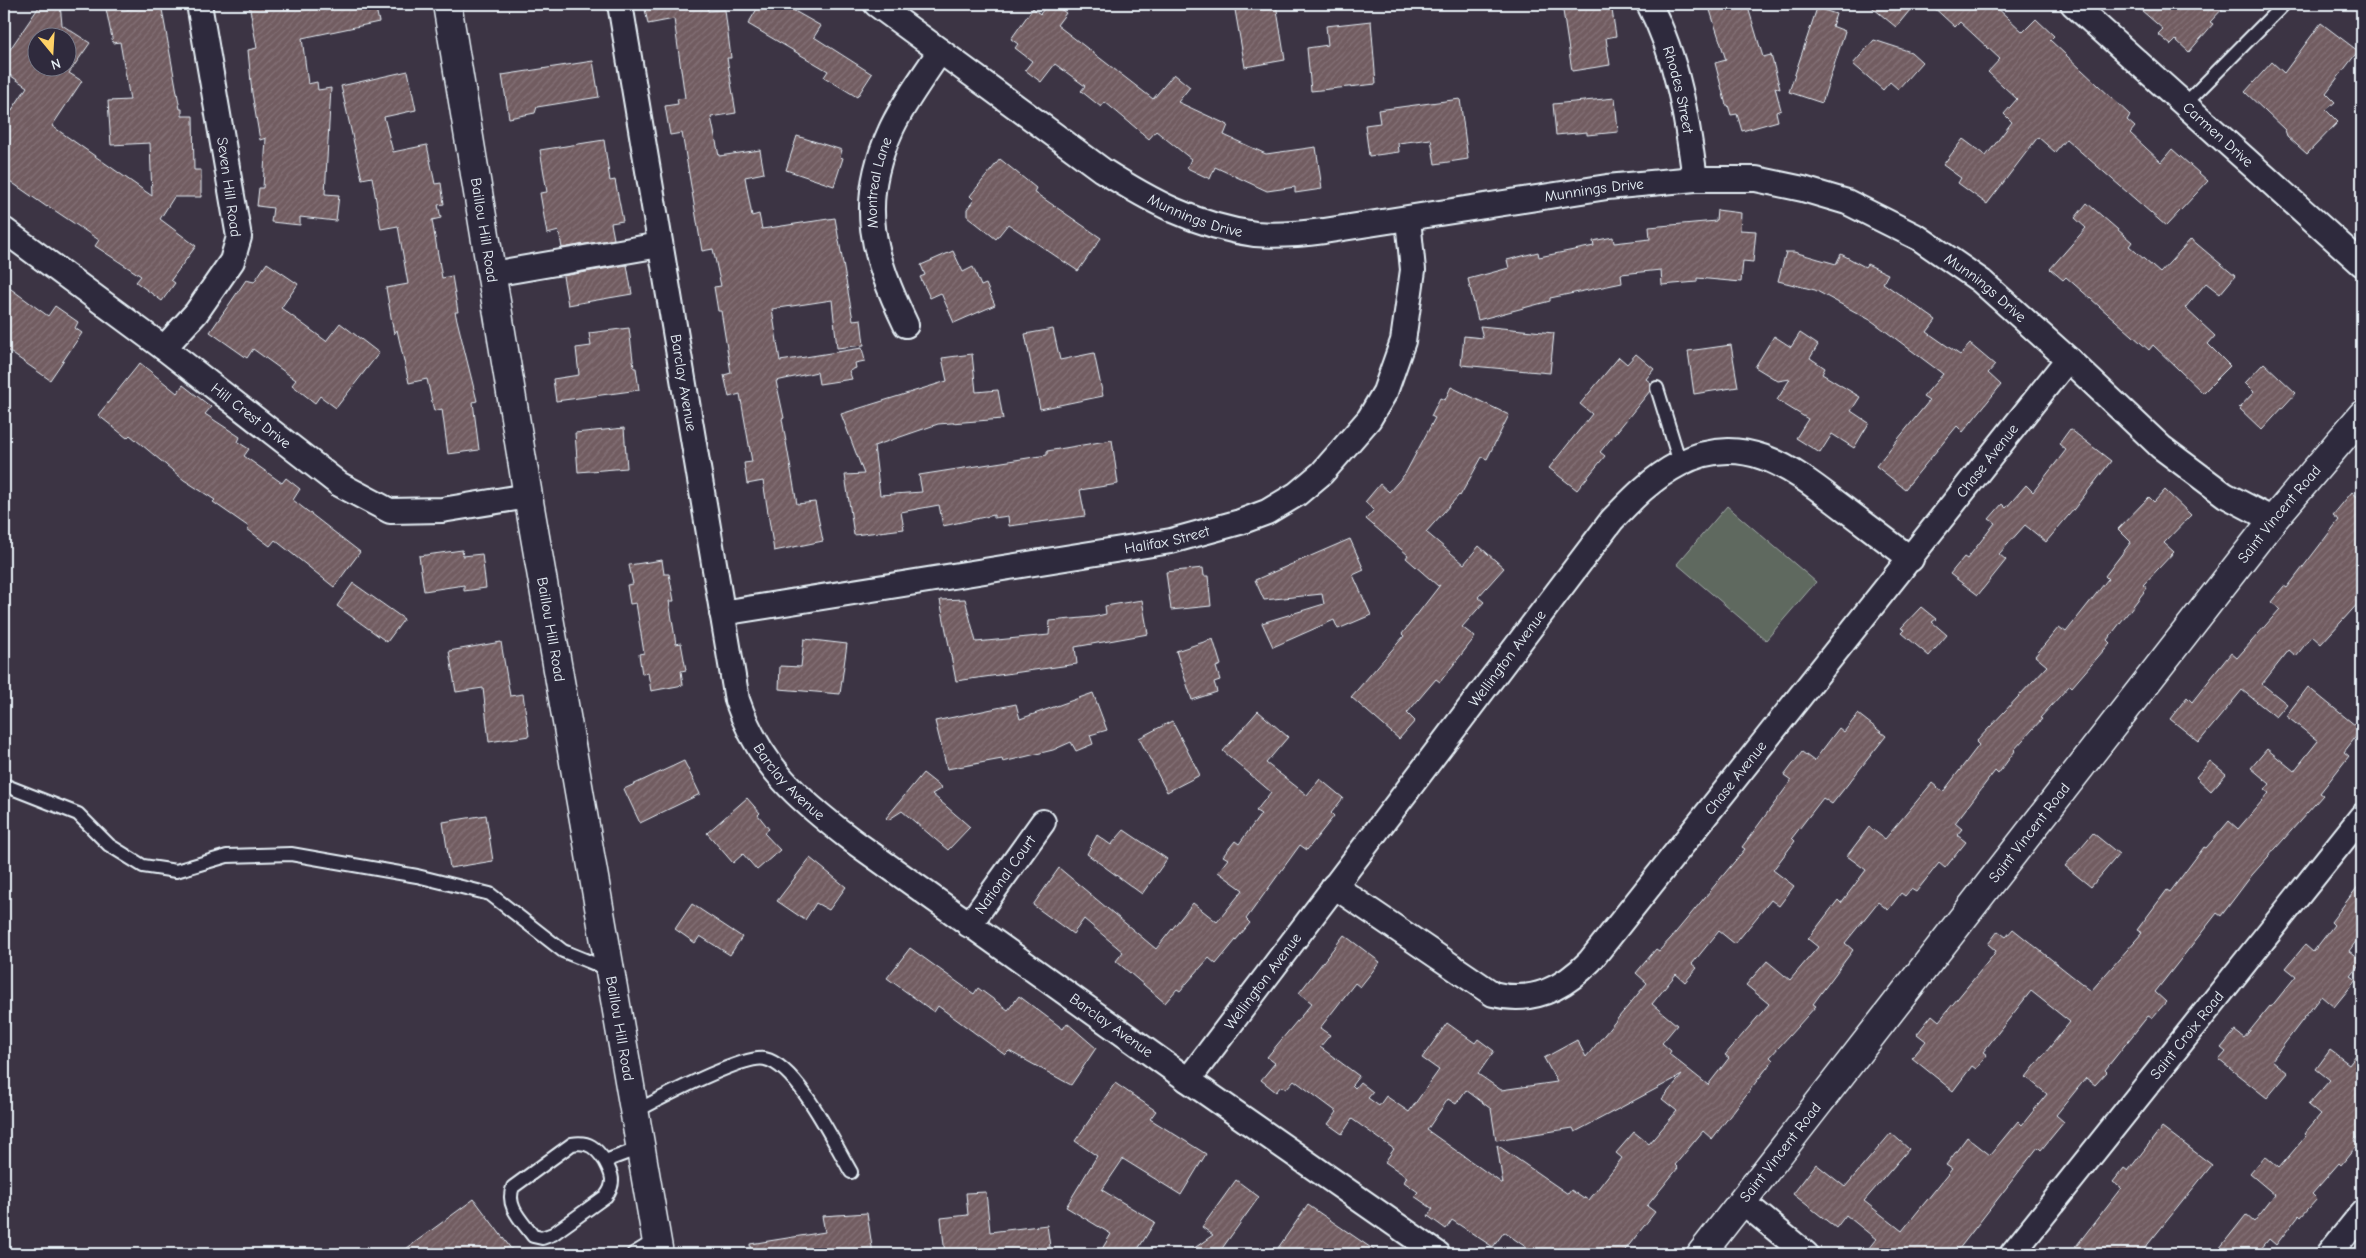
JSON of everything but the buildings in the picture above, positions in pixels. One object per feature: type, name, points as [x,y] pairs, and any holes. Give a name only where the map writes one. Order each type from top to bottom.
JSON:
[{"type":"main road","name":"Baillou Hill Road","points":[[447,4],[528,496],[657,1247]]},
{"type":"main road","name":"Saint Vincent Road","points":[[1701,1254],[2273,520],[2362,415]]},
{"type":"street","name":"Seven Hill Road","points":[[164,348],[196,313],[232,262],[239,237],[199,4]]},
{"type":"street","name":"Barclay Avenue","points":[[620,4],[737,700],[750,732],[770,765],[801,799],[828,822],[969,925],[1438,1254]]},
{"type":"street","name":"Munnings Drive","points":[[878,4],[1102,170],[1164,207],[1195,219],[1255,234],[1289,235],[1408,219],[1607,187],[1695,180],[1756,180],[1803,189],[1847,202],[1919,238],[1981,282],[2068,359],[2161,447],[2225,494],[2273,520]]},
{"type":"street","name":"Rhodes Street","points":[[1649,4],[1672,59],[1681,91],[1695,180]]},
{"type":"street","name":"Carmen Drive","points":[[2073,4],[2186,103],[2362,264]]},
{"type":"street","name":"Montreal Lane","points":[[906,325],[879,262],[872,231],[871,202],[876,170],[890,131],[940,51]]},
{"type":"street","name":"Halifax Street","points":[[722,613],[1171,541],[1223,528],[1267,512],[1297,494],[1322,473],[1369,419],[1385,392],[1403,341],[1413,270],[1408,219]]},
{"type":"street","name":"Hill Crest Drive","points":[[4,230],[164,348],[339,484],[390,511],[442,510],[528,496]]},
{"type":"street","points":[[492,274],[660,245]]},
{"type":"street","name":"Chase Avenue","points":[[1334,886],[1493,994],[1507,998],[1541,995],[1570,980],[1590,961],[2068,359]]},
{"type":"street","name":"Wellington Avenue","points":[[1188,1080],[1612,520],[1646,486],[1680,463],[1704,453],[1728,451],[1764,456],[1801,476],[1911,559]]},
{"type":"street","name":"Saint Croix Road","points":[[2012,1254],[2362,816]]},
{"type":"street","name":"National Court","points":[[969,925],[1042,822]]},
{"type":"street","points":[[1743,1202],[1806,1254]]},
{"type":"street","points":[[2329,1254],[2362,1212]]},
{"type":"lane","points":[[2186,103],[2284,4]]},
{"type":"lane","points":[[1656,388],[1680,463]]},
{"type":"lane","points":[[4,785],[78,814],[110,845],[143,866],[176,871],[227,856],[291,854],[417,876],[490,894],[563,951],[610,970]]},
{"type":"lane","points":[[634,1112],[739,1062],[764,1058],[782,1066],[801,1088],[851,1172]]},
{"type":"lane","points":[[582,1142],[595,1147],[605,1161],[613,1176],[612,1188],[606,1196],[553,1234],[542,1238],[533,1236],[511,1206],[509,1197],[513,1188],[572,1144],[582,1142]]},
{"type":"lane","points":[[605,1161],[640,1148]]},
{"type":"lane","points":[[633,1254],[657,1247]]},
{"type":"green space","points":[[1727,506],[1816,582],[1766,640],[1677,564]]}]
